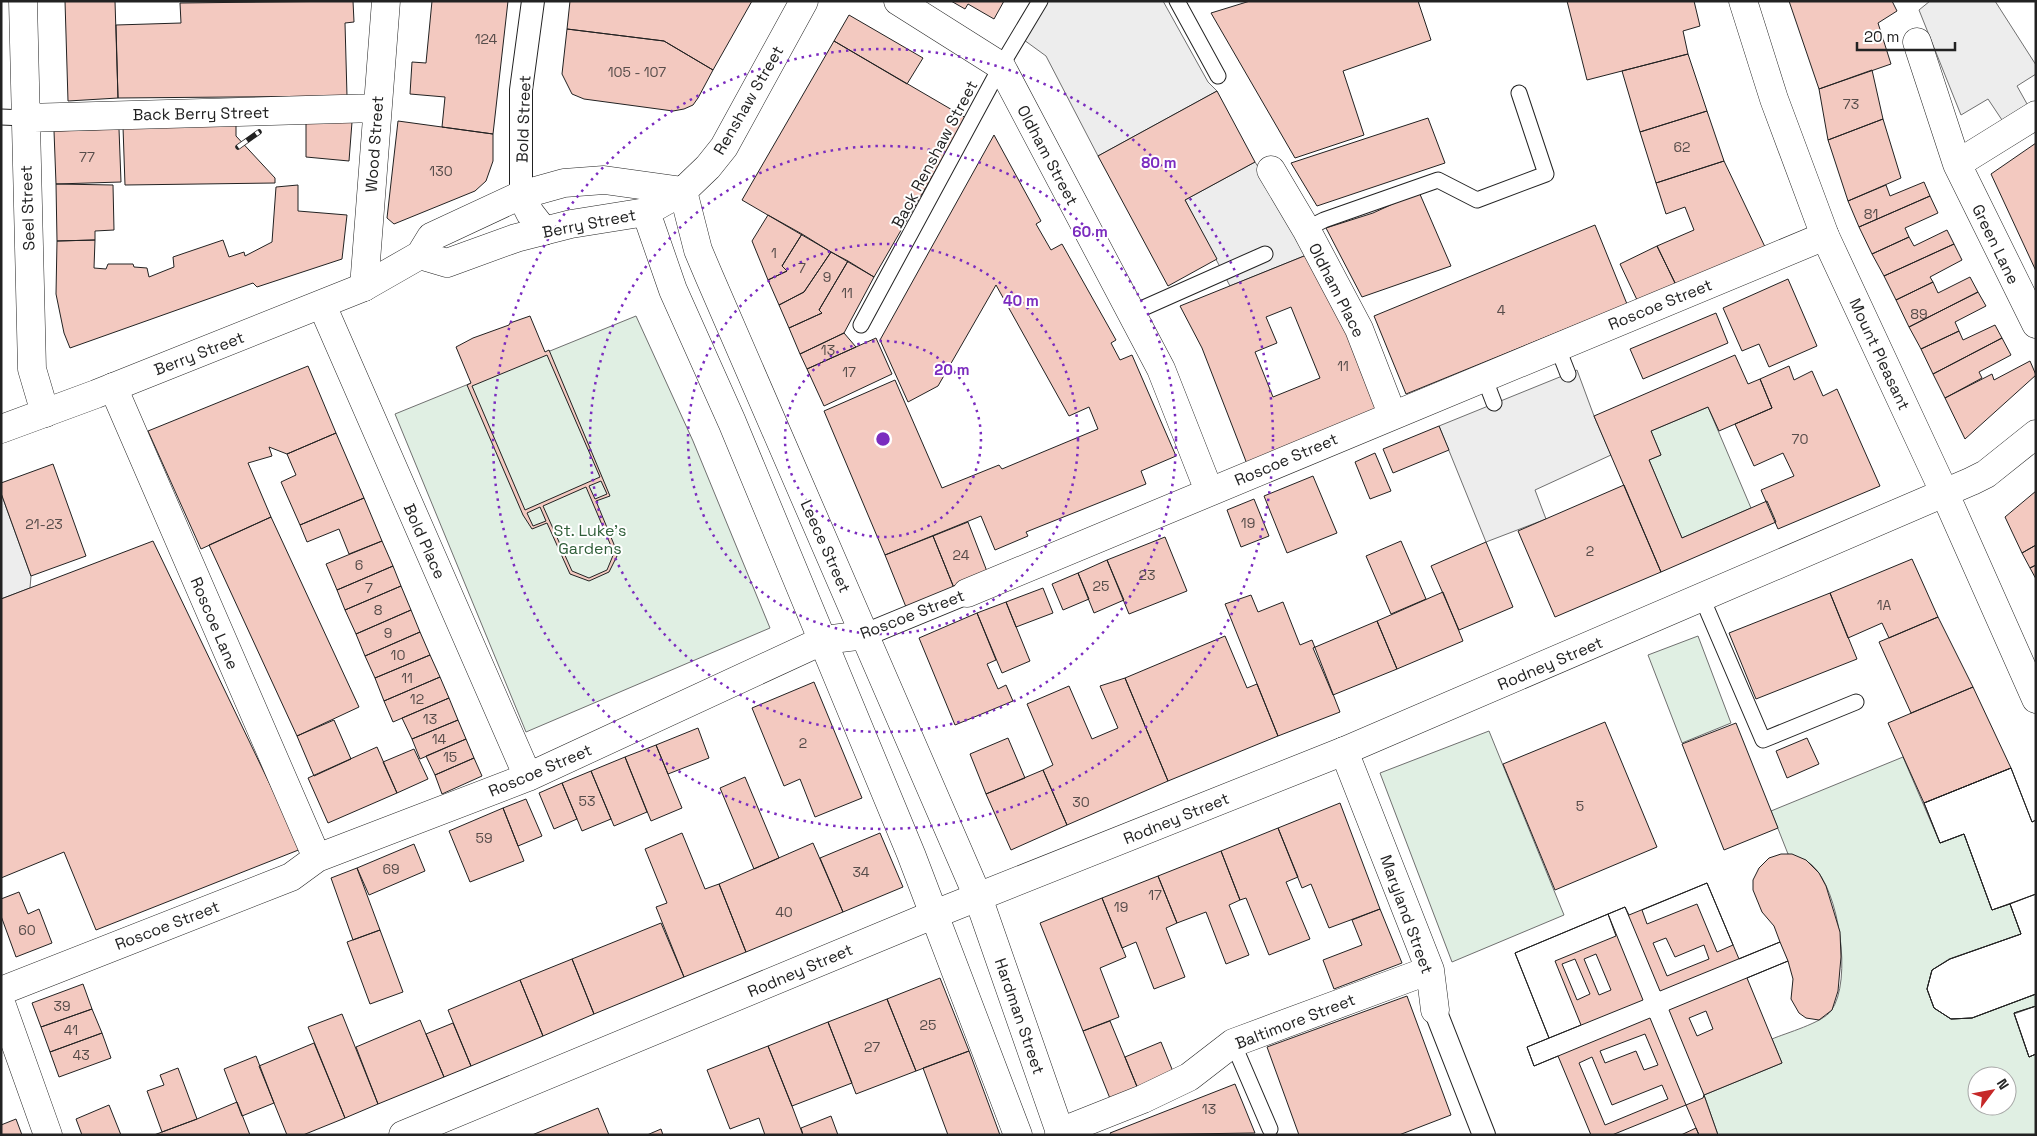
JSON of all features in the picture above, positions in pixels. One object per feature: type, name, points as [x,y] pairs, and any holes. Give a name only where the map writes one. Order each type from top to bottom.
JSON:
[{"type":"street","name":"Seel Street","points":[[23,1],[13,118],[32,369],[45,413]]},
{"type":"street","name":"Wood Street","points":[[364,287],[376,108],[386,1]]},
{"type":"street","name":"Bold Street","points":[[533,1],[521,90],[521,195],[530,213],[544,231]]},
{"type":"street","name":"Renshaw Street","points":[[683,191],[708,167],[724,147],[804,1]]},
{"type":"street","points":[[898,1],[1002,66]]},
{"type":"street","name":"Mount Pleasant","points":[[1743,1],[1774,99],[1825,236],[1945,494],[2036,699]]},
{"type":"street","name":"Green Lane","points":[[1916,42],[1957,164],[2036,324]]},
{"type":"street","name":"Oldham Street","points":[[1002,66],[1161,369],[1209,491]]},
{"type":"street","name":"Back Berry Street","points":[[13,118],[376,108]]},
{"type":"street","points":[[1957,164],[2036,115]]},
{"type":"street","name":"Oldham Place","points":[[1271,170],[1306,229],[1359,329],[1392,414]]},
{"type":"street","name":"Berry Street","points":[[1,429],[113,387],[364,287],[420,255],[431,237],[521,195],[564,183],[604,180],[683,191]]},
{"type":"street","name":"Berry Street","points":[[420,255],[447,264],[544,231],[571,224],[646,212],[683,191]]},
{"type":"street","name":"Leece Street","points":[[683,191],[698,250],[978,898]]},
{"type":"street","points":[[646,212],[673,290],[732,422],[824,640],[935,914],[1018,1135]]},
{"type":"street","name":"Roscoe Street","points":[[1,991],[291,877],[318,858],[528,777],[824,640],[865,635],[1392,414],[1825,236]]},
{"type":"street","name":"Bold Place","points":[[322,305],[528,777]]},
{"type":"street","name":"Roscoe Lane","points":[[113,387],[318,858]]},
{"type":"street","name":"Rodney Street","points":[[403,1135],[935,914],[1344,751],[1945,494],[1986,474],[2036,434]]},
{"type":"street","name":"Maryland Street","points":[[1344,751],[1430,970],[1436,1010],[1484,1135]]},
{"type":"street","name":"Hardman Street","points":[[978,898],[1060,1134]]},
{"type":"street","name":"Baltimore Street","points":[[1060,1134],[1143,1100],[1189,1077],[1233,1043],[1430,970]]},
{"type":"street","points":[[1,1003],[48,1135]]},
{"type":"lane","name":"Back Renshaw Street","points":[[861,326],[1002,66],[1040,1]]},
{"type":"lane","points":[[1177,1],[1218,76]]},
{"type":"lane","points":[[1306,229],[1438,180],[1477,200],[1546,174],[1519,94]]},
{"type":"lane","points":[[1132,313],[1265,254]]},
{"type":"lane","points":[[1557,346],[1568,374]]},
{"type":"lane","points":[[1484,377],[1494,403]]},
{"type":"lane","points":[[1702,598],[1764,740],[1856,702]]},
{"type":"lane","points":[[1233,1043],[1270,1129]]},
{"type":"green space","name":"St. Luke's Gardens","points":[[636,316],[693,441],[770,628],[526,732],[395,414]]},
{"type":"green space","points":[[1708,407],[1751,508],[1682,538],[1649,460],[1661,455],[1651,431]]},
{"type":"green space","points":[[1698,636],[1731,723],[1682,743],[1648,655]]},
{"type":"green space","points":[[1489,731],[1564,915],[1452,962],[1380,773]]},
{"type":"green space","points":[[1903,757],[1940,843],[1964,834],[1992,910],[2010,904],[2021,934],[1949,959],[1932,970],[1927,989],[1934,1008],[1951,1019],[1972,1018],[2036,994],[2036,1006],[2014,1014],[2029,1057],[2036,1054],[2036,1135],[1718,1135],[1704,1095],[1782,1063],[1772,1039],[1820,1020],[1831,1011],[1838,997],[1842,958],[1836,914],[1821,877],[1812,865],[1788,854],[1771,811]]},
{"type":"shaded area","points":[[1046,1],[1163,1],[1208,82],[1217,91],[1098,156],[1046,56],[1024,40]]},
{"type":"shaded area","points":[[1930,1],[1995,1],[2036,65],[2036,74],[2017,86],[2031,111],[2006,126],[1988,99],[1961,115],[1919,10]]},
{"type":"shaded area","points":[[1255,162],[1314,252],[1230,286],[1185,200]]},
{"type":"shaded area","points":[[1577,370],[1611,455],[1535,490],[1546,519],[1486,542],[1439,426]]},
{"type":"shaded area","points":[[1,493],[31,576],[30,588],[1,599]]},
{"type":"building","points":[[65,1],[115,1],[118,98],[68,101]]},
{"type":"building","points":[[353,1],[354,22],[345,23],[347,96],[118,98],[116,25],[181,23],[180,3]]},
{"type":"building","points":[[432,1],[508,1],[493,134],[442,127],[445,97],[410,94],[412,62],[426,63]]},
{"type":"building","points":[[570,1],[752,1],[713,70],[664,41],[567,29]]},
{"type":"building","points":[[951,1],[1004,1],[994,19],[968,4],[965,9]]},
{"type":"building","points":[[1250,1],[1418,1],[1431,40],[1343,71],[1364,135],[1295,158],[1211,13]]},
{"type":"building","points":[[1567,1],[1694,1],[1700,26],[1683,31],[1688,54],[1587,80]]},
{"type":"building","points":[[1789,1],[1892,1],[1897,11],[1878,23],[1891,64],[1819,89]]},
{"type":"building","points":[[849,15],[923,58],[907,84],[834,41]]},
{"type":"building","points":[[567,29],[664,41],[713,70],[693,105],[684,109],[673,111],[584,99],[572,94],[562,74]]},
{"type":"building","points":[[834,41],[966,118],[874,277],[742,200]]},
{"type":"building","points":[[1688,54],[1707,111],[1640,132],[1622,71]]},
{"type":"building","points":[[1872,70],[1883,119],[1828,140],[1819,89]]},
{"type":"building","points":[[1217,91],[1255,162],[1185,200],[1217,259],[1168,286],[1098,156]]},
{"type":"building","points":[[1707,111],[1724,161],[1656,183],[1640,132]]},
{"type":"building","points":[[1428,118],[1445,163],[1317,206],[1291,163]]},
{"type":"building","points":[[1883,119],[1901,178],[1848,201],[1828,140]]},
{"type":"building","points":[[398,121],[493,134],[493,161],[486,181],[475,191],[394,224],[387,218]]},
{"type":"building","points":[[352,122],[349,161],[306,157],[306,123]]},
{"type":"building","points":[[236,123],[236,136],[275,178],[275,183],[125,185],[123,127]]},
{"type":"building","points":[[119,129],[121,182],[56,184],[54,131]]},
{"type":"building","points":[[994,135],[1041,221],[1036,224],[1051,250],[1062,244],[1116,340],[1111,343],[1120,360],[1132,355],[1176,456],[1141,471],[1146,484],[1026,532],[1028,536],[995,550],[981,516],[885,555],[824,411],[895,380],[942,488],[999,465],[1002,469],[1098,429],[1089,407],[1069,416],[996,285],[938,386],[908,402],[880,340]]},
{"type":"building","points":[[2036,143],[2036,271],[1991,174]]},
{"type":"building","points":[[1724,161],[1766,249],[1676,285],[1657,246],[1694,230],[1685,207],[1666,214],[1656,183]]},
{"type":"building","points":[[1924,182],[1930,196],[1859,227],[1848,201],[1886,185],[1890,196]]},
{"type":"building","points":[[56,184],[113,185],[114,230],[95,231],[95,240],[57,241]]},
{"type":"building","points":[[298,185],[298,211],[347,215],[342,259],[257,287],[253,283],[70,348],[64,333],[56,294],[57,241],[95,240],[94,268],[106,269],[108,264],[133,264],[134,267],[147,268],[149,277],[174,267],[173,257],[223,240],[229,257],[244,252],[245,256],[272,242],[276,187]]},
{"type":"building","points":[[1419,192],[1451,266],[1362,297],[1326,228],[1373,213]]},
{"type":"building","points":[[1930,196],[1938,213],[1905,228],[1909,237],[1872,254],[1859,227]]},
{"type":"building","points":[[768,215],[802,234],[782,266],[787,271],[768,280],[752,241]]},
{"type":"building","points":[[1595,225],[1627,304],[1406,394],[1374,316]]},
{"type":"building","points":[[1947,230],[1954,244],[1884,276],[1872,254],[1909,237],[1914,246]]},
{"type":"building","points":[[802,234],[831,252],[804,292],[779,305],[768,280],[787,271],[782,266]]},
{"type":"building","points":[[1954,244],[1962,260],[1930,277],[1933,282],[1896,300],[1884,276]]},
{"type":"building","points":[[1657,246],[1676,285],[1638,302],[1620,264]]},
{"type":"building","points":[[831,252],[848,261],[819,310],[822,313],[789,328],[779,305],[804,292]]},
{"type":"building","points":[[1314,252],[1387,406],[1247,464],[1202,348],[1180,306]],"holes":[[[1291,307],[1320,378],[1273,397],[1255,352],[1277,343],[1266,317]]]},
{"type":"building","points":[[848,261],[874,277],[844,333],[800,354],[789,328],[822,313],[819,310]]},
{"type":"building","points":[[1970,277],[1978,292],[1909,327],[1896,300],[1933,282],[1938,293]]},
{"type":"building","points":[[1788,279],[1817,346],[1769,367],[1759,344],[1742,351],[1723,308]]},
{"type":"building","points":[[1978,292],[1986,306],[1955,322],[1959,331],[1921,349],[1909,327]]},
{"type":"building","points":[[1716,313],[1728,343],[1643,379],[1630,349]]},
{"type":"building","points":[[530,316],[545,352],[549,350],[610,496],[596,501],[618,554],[609,572],[589,581],[570,574],[547,523],[532,529],[523,515],[467,385],[471,383],[456,347]],"holes":[[[547,355],[600,477],[525,510],[472,386]],[[601,481],[607,494],[595,499],[589,486]],[[586,487],[614,553],[607,570],[589,578],[572,571],[543,506]],[[540,507],[546,521],[533,526],[527,513]]]},
{"type":"building","points":[[1995,325],[2002,338],[1933,374],[1921,349],[1959,331],[1963,340]]},
{"type":"building","points":[[844,333],[856,347],[807,369],[800,354]]},
{"type":"building","points":[[876,338],[892,374],[824,406],[807,369]]},
{"type":"building","points":[[2002,338],[2011,355],[1979,372],[1982,378],[1945,398],[1933,374]]},
{"type":"building","points":[[1735,355],[1748,384],[1760,379],[1772,408],[1719,431],[1708,407],[1651,431],[1661,455],[1649,460],[1682,538],[1767,501],[1776,522],[1661,572],[1594,416]]},
{"type":"building","points":[[2030,361],[2036,375],[1965,439],[1945,398],[1992,374],[1994,380]]},
{"type":"building","points":[[308,366],[336,433],[287,454],[269,447],[272,456],[248,463],[271,517],[201,549],[148,431]]},
{"type":"building","points":[[1789,366],[1794,380],[1812,371],[1823,396],[1837,389],[1880,486],[1778,529],[1761,490],[1794,476],[1783,453],[1754,466],[1735,424],[1772,408],[1760,379]]},
{"type":"building","points":[[1439,426],[1449,450],[1393,473],[1383,449]]},
{"type":"building","points":[[336,433],[364,498],[300,525],[281,482],[296,475],[287,454]]},
{"type":"building","points":[[1375,453],[1391,491],[1370,499],[1355,462]]},
{"type":"building","points":[[53,464],[86,556],[31,576],[1,493],[1,483]]},
{"type":"building","points":[[1313,476],[1337,533],[1287,553],[1264,496]]},
{"type":"building","points":[[1624,485],[1661,572],[1555,617],[1518,531]]},
{"type":"building","points":[[2036,491],[2036,545],[2022,553],[2005,517]]},
{"type":"building","points":[[364,498],[382,541],[349,554],[339,529],[307,542],[300,525]]},
{"type":"building","points":[[1254,499],[1269,536],[1241,547],[1227,510]]},
{"type":"building","points":[[271,517],[359,707],[297,736],[209,545]]},
{"type":"building","points":[[968,522],[988,574],[954,588],[933,536]]},
{"type":"building","points":[[933,536],[954,588],[906,607],[885,555]]},
{"type":"building","points":[[1165,537],[1187,591],[1129,614],[1107,560]]},
{"type":"building","points":[[153,541],[301,849],[96,930],[64,852],[1,878],[1,599]]},
{"type":"building","points":[[382,541],[393,566],[337,590],[326,564]]},
{"type":"building","points":[[1401,541],[1426,599],[1391,614],[1366,556]]},
{"type":"building","points":[[1486,542],[1513,607],[1459,630],[1431,566]]},
{"type":"building","points":[[2036,545],[2036,565],[2030,568],[2022,553]]},
{"type":"building","points":[[1912,559],[1938,617],[1889,638],[1882,623],[1848,638],[1830,593]]},
{"type":"building","points":[[1107,560],[1124,600],[1094,613],[1078,573]]},
{"type":"building","points":[[2036,565],[2036,579],[2030,568]]},
{"type":"building","points":[[393,566],[401,586],[345,610],[337,590]]},
{"type":"building","points":[[1078,573],[1089,599],[1063,610],[1052,584]]},
{"type":"building","points":[[401,586],[411,610],[356,634],[345,610]]},
{"type":"building","points":[[1043,588],[1053,613],[1016,627],[1006,602]]},
{"type":"building","points":[[1443,592],[1463,641],[1397,669],[1377,621]]},
{"type":"building","points":[[1830,593],[1857,659],[1756,699],[1729,633]]},
{"type":"building","points":[[1251,595],[1258,612],[1283,602],[1300,645],[1312,640],[1340,712],[1278,736],[1225,604]]},
{"type":"building","points":[[1006,602],[1030,661],[1002,673],[977,613]]},
{"type":"building","points":[[411,610],[420,632],[365,656],[356,634]]},
{"type":"building","points":[[977,613],[996,660],[987,664],[998,689],[1006,685],[1013,701],[955,725],[919,638]]},
{"type":"building","points":[[1938,617],[1973,687],[1911,713],[1879,642]]},
{"type":"building","points":[[1377,621],[1397,669],[1333,695],[1313,648]]},
{"type":"building","points":[[420,632],[430,655],[375,678],[365,656]]},
{"type":"building","points":[[1225,636],[1247,688],[1257,684],[1278,736],[1168,781],[1125,678]]},
{"type":"building","points":[[430,655],[440,677],[384,701],[375,678]]},
{"type":"building","points":[[440,677],[449,698],[393,722],[384,701]]},
{"type":"building","points":[[1125,678],[1168,781],[1067,825],[1043,770],[1053,765],[1027,704],[1069,686],[1092,739],[1118,728],[1100,686]]},
{"type":"building","points":[[814,682],[862,798],[815,817],[800,779],[784,786],[752,708]]},
{"type":"building","points":[[1973,687],[2011,768],[1924,803],[1888,723]]},
{"type":"building","points":[[449,698],[458,720],[412,739],[402,718]]},
{"type":"building","points":[[334,720],[351,759],[314,776],[297,736]]},
{"type":"building","points":[[458,720],[466,739],[420,759],[412,739]]},
{"type":"building","points":[[1605,722],[1657,847],[1555,890],[1503,764]]},
{"type":"building","points":[[1736,723],[1778,828],[1724,850],[1682,744]]},
{"type":"building","points":[[698,728],[709,758],[668,774],[656,745]]},
{"type":"building","points":[[1008,738],[1025,778],[986,794],[970,754]]},
{"type":"building","points":[[1807,738],[1819,764],[1787,778],[1776,751]]},
{"type":"building","points":[[466,739],[474,758],[435,775],[426,756]]},
{"type":"building","points":[[656,745],[682,808],[651,821],[625,757]]},
{"type":"building","points":[[377,747],[397,793],[328,823],[308,778]]},
{"type":"building","points":[[414,749],[428,779],[397,793],[383,762]]},
{"type":"building","points":[[625,757],[647,812],[614,826],[591,771]]},
{"type":"building","points":[[474,758],[482,776],[442,794],[435,775]]},
{"type":"building","points":[[2011,768],[2032,822],[2036,820],[2036,894],[1992,910],[1964,834],[1940,843],[1924,803]]},
{"type":"building","points":[[2011,768],[2032,822],[2036,820],[2036,994],[1972,1018],[1951,1019],[1934,1008],[1927,989],[1932,970],[1950,959],[2021,934],[2010,904],[1992,910],[1964,834],[1940,843],[1924,803]]},
{"type":"building","points":[[1043,770],[1067,825],[1011,850],[986,794]]},
{"type":"building","points":[[591,771],[611,819],[582,831],[562,783]]},
{"type":"building","points":[[745,777],[779,858],[754,869],[720,788]]},
{"type":"building","points":[[562,783],[577,819],[554,829],[539,793]]},
{"type":"building","points":[[526,799],[542,836],[518,846],[503,808]]},
{"type":"building","points":[[1340,803],[1380,909],[1329,928],[1311,884],[1302,888],[1278,828]]},
{"type":"building","points":[[503,808],[524,861],[470,882],[449,831]]},
{"type":"building","points":[[1278,828],[1298,877],[1286,882],[1310,939],[1269,955],[1246,898],[1240,900],[1221,851]]},
{"type":"building","points":[[682,833],[705,889],[719,884],[746,952],[684,977],[656,907],[667,903],[645,849]]},
{"type":"building","points":[[880,833],[903,887],[843,912],[820,858]]},
{"type":"building","points":[[813,843],[843,912],[746,952],[719,884]]},
{"type":"building","points":[[414,844],[425,871],[369,895],[357,868]]},
{"type":"building","points":[[1221,851],[1240,900],[1229,905],[1249,955],[1226,964],[1206,912],[1177,923],[1158,876]]},
{"type":"building","points":[[1781,854],[1792,854],[1806,860],[1819,873],[1826,886],[1840,932],[1841,957],[1838,991],[1832,1010],[1819,1020],[1806,1018],[1799,1013],[1791,999],[1793,979],[1788,961],[1747,978],[1782,1063],[1704,1095],[1718,1135],[1699,1135],[1686,1105],[1612,1135],[1591,1135],[1558,1056],[1534,1066],[1527,1047],[1549,1038],[1515,953],[1625,907],[1629,915],[1707,883],[1739,959],[1780,942],[1774,926],[1762,912],[1753,890],[1753,880],[1759,868],[1769,858]]},
{"type":"building","points":[[357,868],[380,930],[353,940],[331,878]]},
{"type":"building","points":[[1158,876],[1177,923],[1166,928],[1185,977],[1154,989],[1136,942],[1122,948],[1102,898]]},
{"type":"building","points":[[1707,883],[1733,945],[1717,952],[1697,904],[1647,924],[1642,910]]},
{"type":"building","points":[[19,892],[28,914],[39,909],[52,943],[16,957],[1,916],[1,899]]},
{"type":"building","points":[[2036,894],[2036,994],[1972,1018],[1951,1019],[1934,1008],[1927,989],[1932,970],[1950,959],[2021,934],[2010,904]]},
{"type":"building","points":[[1102,898],[1126,957],[1100,968],[1119,1017],[1083,1031],[1040,923]]},
{"type":"building","points":[[1625,907],[1660,991],[1780,942],[1788,961],[1669,1010],[1704,1095],[1703,1098],[1686,1105],[1650,1018],[1534,1066],[1527,1047],[1643,1000],[1608,914]]},
{"type":"building","points":[[1380,909],[1402,963],[1334,989],[1323,960],[1362,945],[1352,920]]},
{"type":"building","points":[[1608,914],[1616,936],[1555,961],[1581,1025],[1549,1038],[1515,953]]},
{"type":"building","points":[[661,923],[684,977],[594,1014],[572,959]]},
{"type":"building","points":[[380,930],[403,992],[370,1004],[347,942]]},
{"type":"building","points":[[1666,938],[1675,957],[1704,945],[1709,959],[1667,976],[1653,943]]},
{"type":"building","points":[[1596,954],[1611,990],[1599,995],[1584,959]]},
{"type":"building","points":[[572,959],[594,1014],[543,1036],[520,980]]},
{"type":"building","points":[[1575,959],[1590,994],[1577,1000],[1562,964]]},
{"type":"building","points":[[940,978],[969,1051],[916,1071],[887,999]]},
{"type":"building","points":[[520,980],[543,1036],[471,1066],[448,1010]]},
{"type":"building","points":[[83,984],[92,1009],[41,1027],[32,1003]]},
{"type":"building","points":[[1407,996],[1451,1115],[1399,1135],[1299,1135],[1267,1047]]},
{"type":"building","points":[[887,999],[916,1071],[856,1094],[828,1022]]},
{"type":"building","points":[[2036,1006],[2036,1054],[2029,1057],[2014,1013]]},
{"type":"building","points":[[2036,1006],[2036,1054],[2029,1057],[2014,1013]]},
{"type":"building","points":[[92,1009],[102,1033],[50,1052],[41,1027]]},
{"type":"building","points":[[1706,1011],[1713,1029],[1697,1036],[1689,1018]]},
{"type":"building","points":[[342,1014],[378,1104],[345,1118],[308,1027]]},
{"type":"building","points":[[420,1020],[444,1077],[378,1104],[356,1047]]},
{"type":"building","points":[[1110,1021],[1138,1089],[1111,1101],[1083,1031]]},
{"type":"building","points":[[828,1022],[852,1083],[792,1106],[768,1046]]},
{"type":"building","points":[[453,1023],[471,1066],[444,1077],[426,1034]]},
{"type":"building","points":[[102,1033],[111,1058],[59,1077],[50,1052]]},
{"type":"building","points":[[1645,1034],[1658,1065],[1644,1070],[1636,1051],[1605,1063],[1600,1051]]},
{"type":"building","points":[[1161,1042],[1174,1074],[1138,1089],[1125,1057]]},
{"type":"building","points":[[314,1043],[345,1118],[303,1135],[287,1135],[259,1066]]},
{"type":"building","points":[[768,1046],[803,1135],[765,1135],[759,1118],[730,1129],[707,1070]]},
{"type":"building","points":[[969,1051],[1000,1135],[948,1135],[923,1068]]},
{"type":"building","points":[[256,1056],[274,1103],[242,1116],[224,1069]]},
{"type":"building","points":[[1592,1057],[1612,1105],[1662,1085],[1668,1099],[1605,1125],[1579,1063]]},
{"type":"building","points":[[178,1068],[197,1119],[162,1132],[147,1091],[164,1085],[160,1075]]},
{"type":"building","points":[[1235,1084],[1255,1133],[1111,1135],[1110,1133]]},
{"type":"building","points":[[237,1102],[250,1135],[154,1135],[197,1119]]},
{"type":"building","points":[[109,1105],[121,1135],[82,1135],[76,1119]]},
{"type":"building","points":[[598,1108],[609,1135],[532,1135]]},
{"type":"building","points":[[831,1116],[838,1135],[803,1135],[801,1128]]},
{"type":"building","points":[[16,1119],[22,1135],[1,1135],[1,1125]]},
{"type":"building","points":[[1696,1128],[1699,1135],[1681,1135]]},
{"type":"building","points":[[661,1129],[663,1135],[647,1135]]},
{"type":"railway","points":[[238,147],[259,132]]}]
